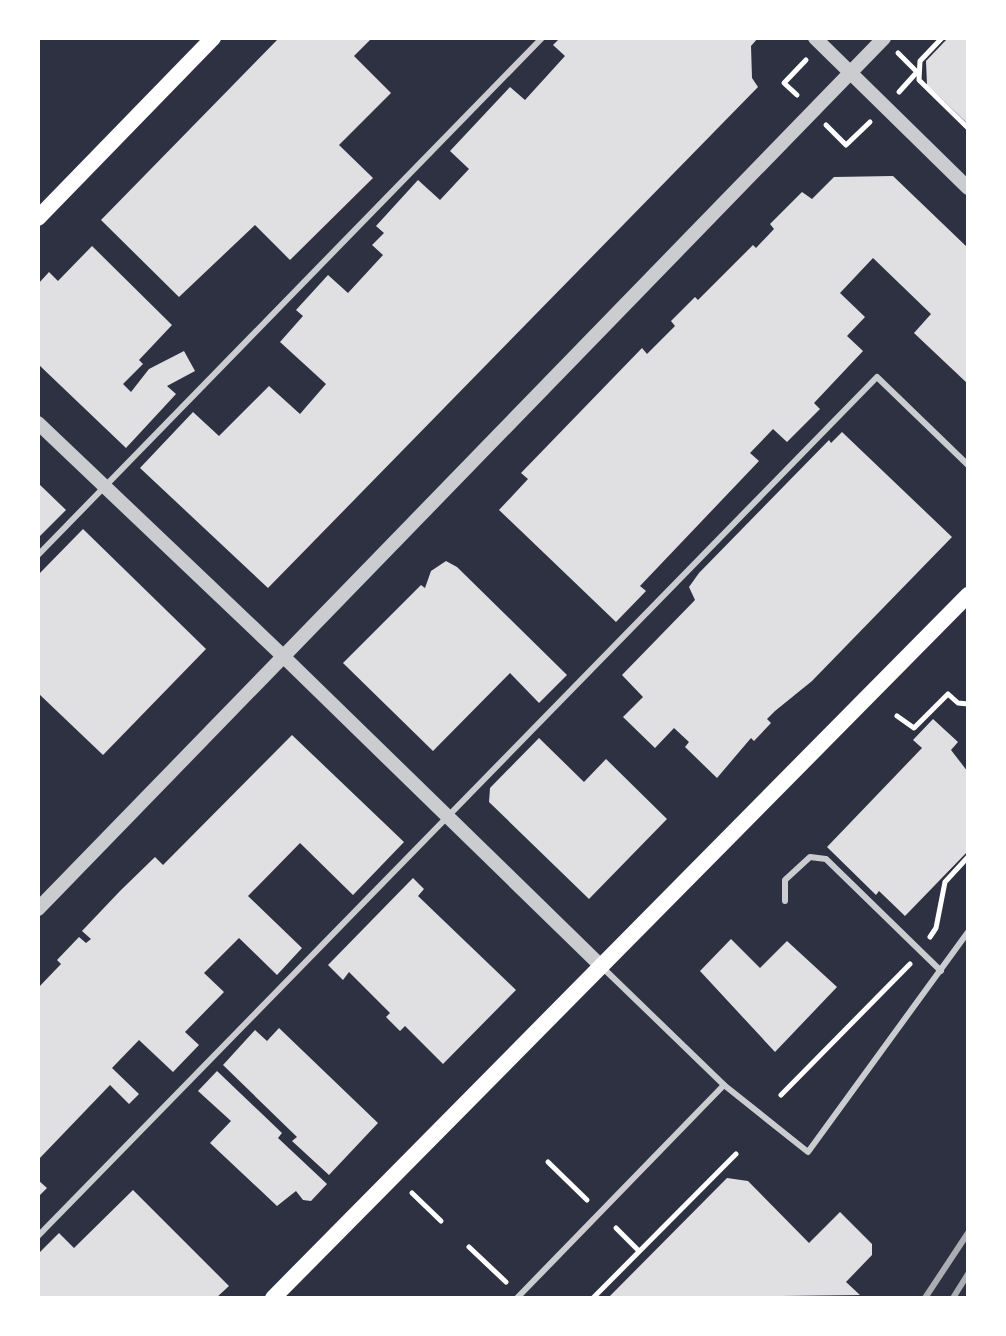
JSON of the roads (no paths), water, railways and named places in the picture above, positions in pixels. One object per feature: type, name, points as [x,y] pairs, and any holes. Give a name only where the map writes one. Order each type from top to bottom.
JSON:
[{"type":"main road","points":[[38,218],[213,38]]},
{"type":"main road","points":[[273,1298],[968,595]]},
{"type":"street","points":[[815,38],[968,188]]},
{"type":"street","points":[[38,909],[884,38]]},
{"type":"street","points":[[38,423],[602,967]]},
{"type":"lane","points":[[38,555],[542,38]]},
{"type":"lane","points":[[38,1236],[877,377],[968,465]]},
{"type":"lane","points":[[785,901],[785,880],[800,863],[810,857],[826,859],[941,971]]},
{"type":"lane","points":[[602,967],[724,1085],[808,1152],[968,932]]},
{"type":"lane","points":[[517,1298],[724,1085]]},
{"type":"railway","points":[[925,1298],[968,1233]]},
{"type":"railway","points":[[953,1298],[968,1274]]}]
